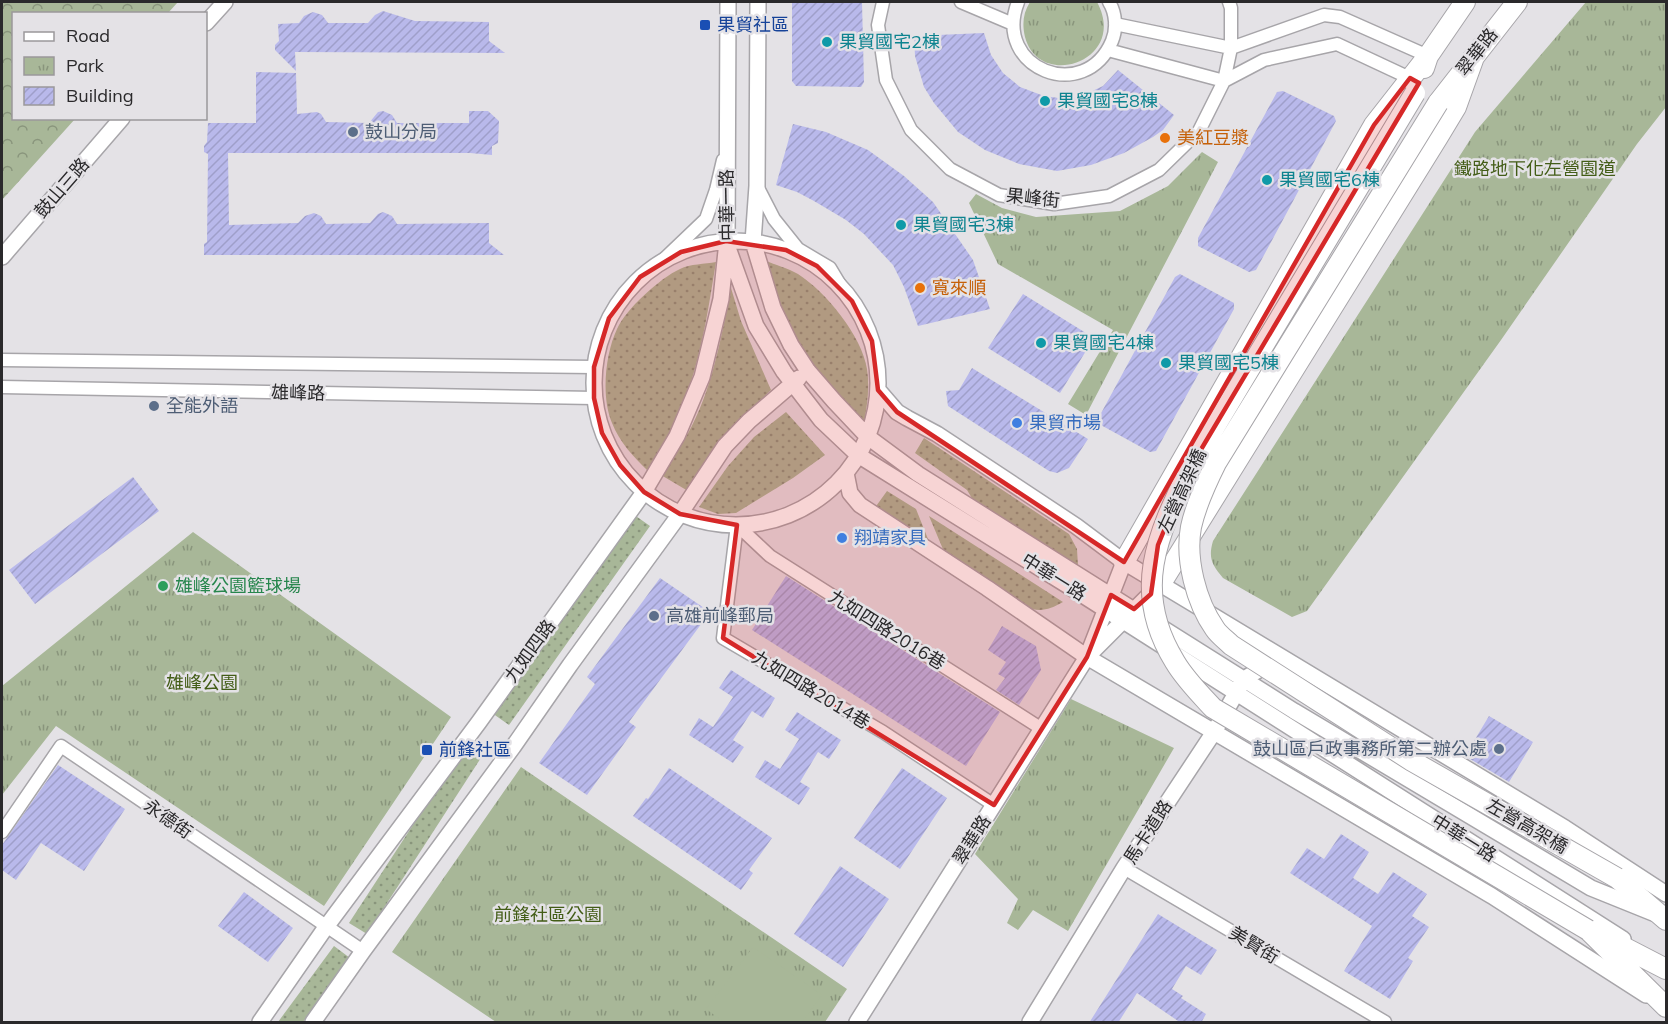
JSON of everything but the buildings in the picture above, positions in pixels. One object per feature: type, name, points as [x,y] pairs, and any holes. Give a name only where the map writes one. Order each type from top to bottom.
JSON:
[{"type":"main road","name":"翠華路","points":[[1415,85],[1428,56],[1465,2]]},
{"type":"main road","name":"翠華路","points":[[1438,104],[1517,2]]},
{"type":"main road","points":[[1160,585],[1426,158],[1456,106],[1474,57]]},
{"type":"main road","points":[[1125,562],[1374,125],[1415,85]]},
{"type":"main road","name":"左營高架橋","points":[[1415,85],[1190,468],[1171,506],[1152,568],[1150,592],[1153,612],[1175,663],[1213,708],[1588,930]]},
{"type":"main road","name":"左營高架橋","points":[[1438,104],[1216,463],[1196,508],[1191,529],[1190,547],[1196,585],[1203,608],[1216,629],[1231,645],[1412,761],[1617,878]]},
{"type":"main road","name":"中華一路","points":[[1617,878],[1665,918]]},
{"type":"main road","name":"中華一路","points":[[1588,930],[1666,967]]},
{"type":"main road","name":"中華一路","points":[[1588,930],[1666,1008]]},
{"type":"street","points":[[207,22],[225,2]]},
{"type":"street","name":"中華一路","points":[[728,2],[726,243],[756,326],[792,383],[821,420],[858,455],[1666,967]]},
{"type":"street","name":"中華一路","points":[[758,2],[757,186],[753,242],[773,308],[791,345],[808,371],[868,436],[918,474],[1244,679],[1591,888],[1665,918]]},
{"type":"street","name":"果峰街","points":[[883,2],[878,25],[886,80],[911,129],[950,169],[999,195],[1054,204],[1109,196],[1118,192],[1159,170],[1198,131],[1224,81],[1231,48],[1229,2]]},
{"type":"street","points":[[961,2],[1013,24]]},
{"type":"street","points":[[1018,2],[1013,24],[1016,40],[1023,55],[1035,66],[1050,74],[1067,75],[1083,71],[1098,62],[1108,50],[1115,24],[1109,2]]},
{"type":"street","points":[[1115,24],[1231,48],[1324,15],[1340,17],[1428,56]]},
{"type":"street","points":[[1108,50],[1224,81],[1264,60],[1337,44],[1415,85]]},
{"type":"street","name":"鼓山三路","points":[[2,257],[120,120]]},
{"type":"street","points":[[726,144],[716,190],[706,219],[661,262],[640,278],[609,318],[599,342],[594,367],[594,398],[602,433],[620,465],[644,492],[680,514],[708,522],[737,525],[762,522],[793,512],[828,491],[846,473],[868,436],[878,390],[877,366],[868,330],[861,315],[830,268],[798,249],[774,219],[757,186]]},
{"type":"street","points":[[661,262],[692,248],[753,242],[786,250],[817,266],[842,288]]},
{"type":"street","name":"九如四路","points":[[260,1023],[326,927],[479,722],[644,492],[677,436],[702,377],[721,299],[726,243]]},
{"type":"street","name":"雄峰路","points":[[2,360],[594,367]]},
{"type":"street","points":[[313,1023],[680,514],[725,446],[749,421],[808,371]]},
{"type":"street","name":"雄峰路","points":[[2,387],[594,398]]},
{"type":"street","points":[[878,390],[897,412],[937,434],[1160,585],[1565,828],[1666,894]]},
{"type":"street","name":"中華一路","points":[[846,473],[850,493],[860,505],[1087,657],[1492,896],[1666,1008]]},
{"type":"street","name":"九如四路2016巷","points":[[737,525],[770,556],[1042,729]]},
{"type":"street","name":"九如四路2014巷","points":[[737,525],[723,638],[883,732],[994,805]]},
{"type":"street","name":"翠華路","points":[[857,1023],[1087,657],[1125,562]]},
{"type":"street","name":"翠華路","points":[[1087,657],[1160,585]]},
{"type":"street","name":"馬卡道路","points":[[1030,1023],[1124,868],[1214,732],[1244,679],[1281,657]]},
{"type":"street","name":"永德街","points":[[2,832],[61,746],[363,951]]},
{"type":"street","name":"美賢街","points":[[1124,868],[1384,1023]]},
{"type":"highlighted area","points":[[1410,78],[1419,83],[1190,468],[1158,545],[1151,594],[1134,609],[1111,595],[1087,657],[994,805],[723,638],[737,525],[680,514],[644,492],[620,465],[602,433],[594,398],[594,367],[609,318],[640,277],[681,252],[726,241],[786,250],[817,266],[852,301],[872,341],[878,390],[897,412],[1124,562],[1374,125]]},
{"type":"green space","points":[[2,2],[178,2],[169,12],[12,12],[12,120],[74,120],[2,200]]},
{"type":"green space","points":[[1030,2],[1097,2],[1104,23],[1101,40],[1092,53],[1078,62],[1062,65],[1047,63],[1033,53],[1025,37],[1024,19]]},
{"type":"green space","name":"鐵路地下化左營園道","points":[[1586,2],[1666,2],[1666,107],[1637,144],[1501,340],[1307,611],[1292,617],[1223,578],[1212,561],[1213,541],[1475,132]]},
{"type":"green space","points":[[1202,152],[1218,162],[1086,415],[1068,404],[1113,330],[998,264],[969,203],[976,194],[1002,208],[1036,217],[1120,211],[1168,186]]},
{"type":"green space","points":[[764,260],[794,272],[809,282],[831,303],[850,329],[864,356],[867,369],[868,390],[864,424],[826,383],[801,350],[785,319]]},
{"type":"green space","points":[[716,262],[694,373],[676,420],[648,471],[623,443],[609,413],[606,401],[606,376],[613,339],[628,312],[663,279],[684,267]]},
{"type":"green space","points":[[731,288],[741,321],[771,390],[730,430],[688,491],[661,475],[687,435],[703,400],[715,364]]},
{"type":"green space","points":[[786,412],[825,455],[736,513],[718,514],[699,507],[728,466],[754,437]]},
{"type":"green space","points":[[924,438],[1069,534],[1077,549],[1078,566],[976,505],[967,490],[915,453]]},
{"type":"green space","points":[[887,491],[916,509],[930,544],[874,509]]},
{"type":"green space","points":[[633,514],[650,526],[509,725],[492,713]]},
{"type":"green space","points":[[929,516],[1063,602],[1044,610],[1024,606],[945,554]]},
{"type":"green space","name":"雄峰公園","points":[[193,532],[451,717],[324,906],[56,726],[2,795],[2,686]]},
{"type":"green space","points":[[1071,699],[1174,748],[1068,931],[1033,910],[1018,930],[1007,923],[1018,899],[975,854]]},
{"type":"green space","points":[[471,736],[488,747],[367,934],[349,923]]},
{"type":"green space","name":"前鋒社區公園","points":[[521,767],[847,989],[825,1022],[496,1022],[392,952]]},
{"type":"green space","points":[[334,946],[350,958],[303,1022],[278,1022]]},
{"type":"green space","points":[[753,947],[822,995],[802,1022],[724,1022],[706,1009]]},
{"type":"place","name":"果貿社區","points":[[705,25]]},
{"type":"place","name":"果貿國宅2棟","points":[[827,42]]},
{"type":"place","name":"果貿國宅8棟","points":[[1045,101]]},
{"type":"place","name":"鼓山分局","points":[[353,132]]},
{"type":"place","name":"美紅豆漿","points":[[1165,138]]},
{"type":"place","name":"果貿國宅6棟","points":[[1267,180]]},
{"type":"place","name":"果貿國宅3棟","points":[[901,225]]},
{"type":"place","name":"寬來順","points":[[920,288]]},
{"type":"place","name":"果貿國宅4棟","points":[[1041,343]]},
{"type":"place","name":"果貿國宅5棟","points":[[1166,363]]},
{"type":"place","name":"全能外語","points":[[154,406]]},
{"type":"place","name":"果貿市場","points":[[1017,423]]},
{"type":"place","name":"翔靖家具","points":[[842,538]]},
{"type":"place","name":"雄峰公園籃球場","points":[[163,586]]},
{"type":"place","name":"高雄前峰郵局","points":[[654,616]]},
{"type":"place","name":"鼓山區戶政事務所第二辦公處","points":[[1499,749]]},
{"type":"place","name":"前鋒社區","points":[[427,750]]}]
